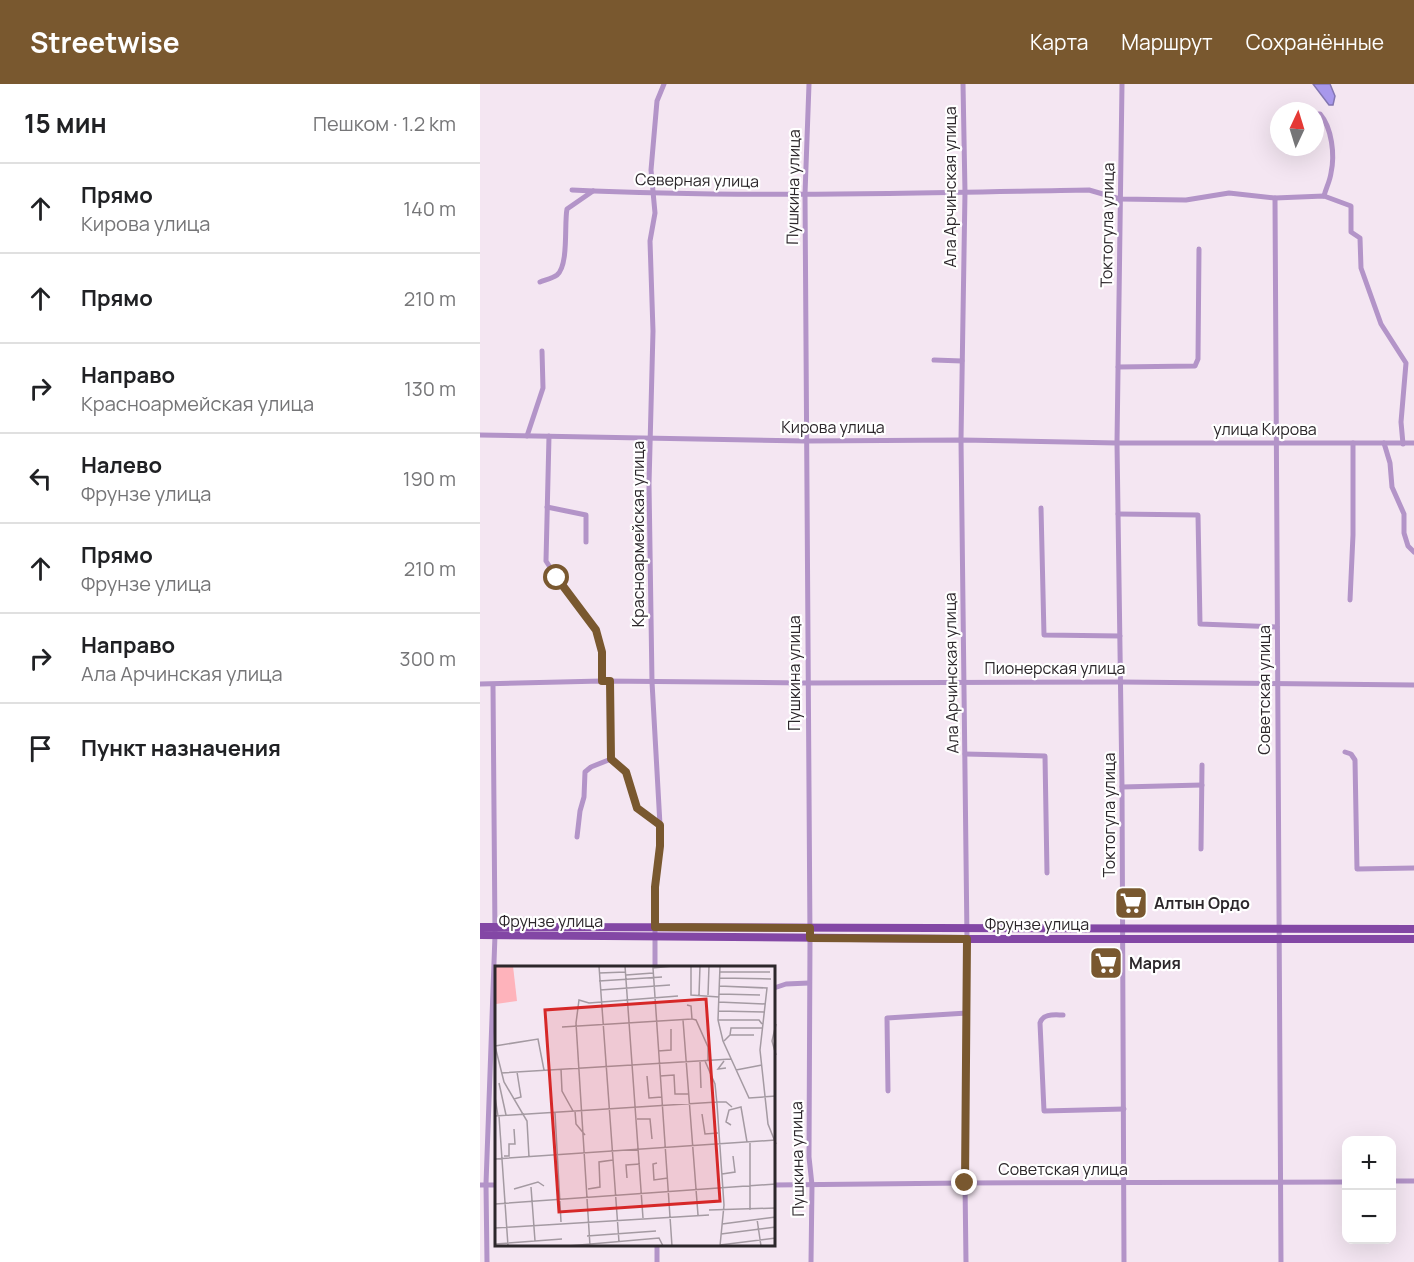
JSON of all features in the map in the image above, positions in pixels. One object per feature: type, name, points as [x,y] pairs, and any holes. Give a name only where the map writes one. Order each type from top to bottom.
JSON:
[{"type":"main road","name":"Фрунзе улица","points":[[480,927],[495,931],[655,932],[810,928],[1414,929]]},
{"type":"main road","name":"Фрунзе улица","points":[[480,935],[495,931]]},
{"type":"main road","name":"Фрунзе улица","points":[[655,932],[810,938],[1414,939]]},
{"type":"street","name":"Красноармейская улица","points":[[655,966],[655,887],[660,825],[652,682],[649,484],[652,331],[650,241],[655,213],[651,170],[657,101],[664,84]]},
{"type":"street","name":"Пушкина улица","points":[[809,84],[805,194],[811,1262]]},
{"type":"street","name":"Ала Арчинская улица","points":[[963,84],[965,192],[961,440],[967,929],[966,1262]]},
{"type":"street","name":"Токтогула улица","points":[[1122,84],[1117,442],[1122,786],[1124,1262]]},
{"type":"street","points":[[1324,119],[1332,156],[1332,173],[1324,196],[1351,206],[1351,232],[1360,238],[1361,268],[1381,324],[1406,363],[1401,422],[1403,444]]},
{"type":"street","name":"Северная улица","points":[[572,190],[652,194],[805,194],[1089,190],[1120,199],[1186,200],[1229,193],[1275,198],[1324,196]]},
{"type":"street","points":[[540,282],[557,275],[561,269],[565,256],[567,209],[593,191]]},
{"type":"street","name":"Советская улица","points":[[1275,198],[1281,1262]]},
{"type":"street","points":[[1118,367],[1195,366],[1198,359],[1199,249]]},
{"type":"street","points":[[527,436],[543,388],[542,351]]},
{"type":"street","points":[[934,360],[962,361]]},
{"type":"street","name":"Кирова улица","points":[[480,435],[806,441],[1117,442]]},
{"type":"street","points":[[549,436],[546,561],[596,630],[602,652],[602,681]]},
{"type":"street","name":"улица Кирова","points":[[1117,442],[1414,443]]},
{"type":"street","points":[[1384,442],[1390,463],[1392,487],[1404,514],[1404,533],[1408,546],[1414,552]]},
{"type":"street","points":[[1350,600],[1353,443]]},
{"type":"street","points":[[547,507],[586,515],[586,542]]},
{"type":"street","points":[[1041,508],[1044,635],[1120,636]]},
{"type":"street","points":[[1118,514],[1198,515],[1200,624],[1277,627]]},
{"type":"street","points":[[610,681],[611,759],[626,772],[637,808],[660,825]]},
{"type":"street","name":"Пионерская улица","points":[[480,684],[610,681],[1414,685]]},
{"type":"street","points":[[487,1262],[483,1184],[495,931],[493,685]]},
{"type":"street","points":[[1345,752],[1351,754],[1355,760],[1357,869],[1414,868]]},
{"type":"street","points":[[965,754],[1045,756],[1047,873]]},
{"type":"street","points":[[577,837],[584,797],[585,772],[611,759]]},
{"type":"street","points":[[1201,849],[1202,765]]},
{"type":"street","points":[[1122,786],[1202,785]]},
{"type":"street","points":[[776,987],[809,982]]},
{"type":"street","points":[[888,1091],[887,1018],[967,1013]]},
{"type":"street","points":[[1064,1015],[1041,1018],[1044,1112],[1124,1109]]},
{"type":"street","points":[[1396,1181],[1414,1181]]},
{"type":"street","name":"Советская улица","points":[[776,1185],[1342,1182]]},
{"type":"shaded area","points":[[1313,84],[1330,84],[1335,96],[1333,105],[1329,105]]},
{"type":"place","name":"Алтын Ордо","points":[[1131,903]]},
{"type":"place","name":"Мария","points":[[1106,963]]},
{"type":"route","points":[[557,578],[596,630],[602,652],[602,681],[610,681],[611,759],[626,772],[637,808],[660,825],[655,887],[655,927],[810,928],[810,938],[967,939],[965,1183]]}]
